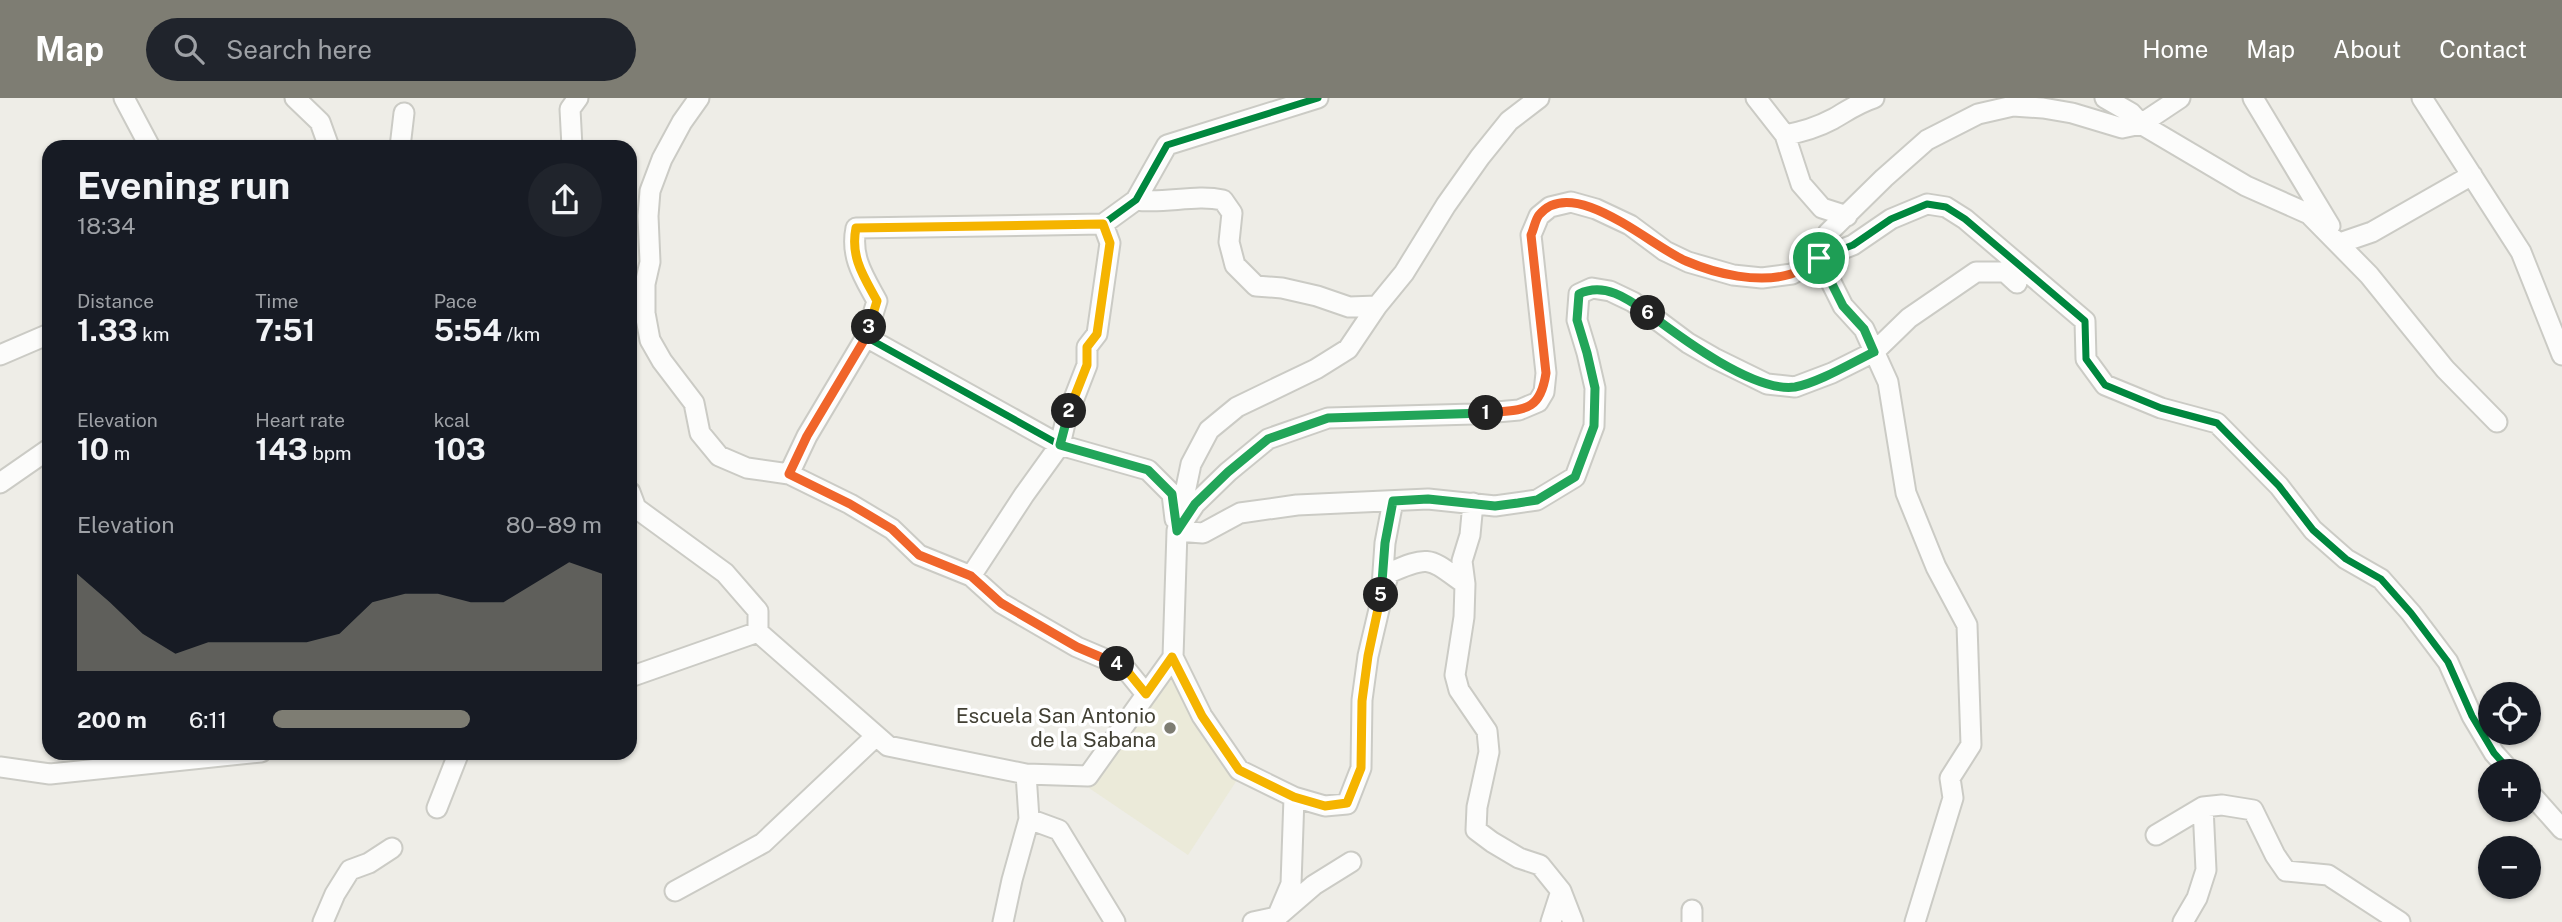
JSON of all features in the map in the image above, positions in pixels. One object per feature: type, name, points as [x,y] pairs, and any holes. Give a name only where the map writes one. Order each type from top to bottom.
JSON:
[{"type":"street","points":[[124,98],[146,140]]},
{"type":"street","points":[[295,98],[320,122],[326,140]]},
{"type":"street","points":[[572,140],[570,109],[578,98]]},
{"type":"street","points":[[789,474],[807,436],[866,337],[877,301],[856,260],[853,240],[856,228],[1103,224],[1136,200],[1167,145],[1318,98]]},
{"type":"street","points":[[1465,584],[1434,562],[1416,561],[1389,573],[1368,656],[1362,701],[1361,768],[1347,803],[1325,806],[1294,797],[1239,770],[1202,716],[1172,657],[1177,531],[1191,464],[1209,430],[1237,407],[1316,369],[1348,349],[1377,306],[1404,273],[1446,205],[1480,157],[1509,121],[1539,98]]},
{"type":"street","points":[[1756,98],[1785,135],[1801,184],[1822,208],[1847,216]]},
{"type":"street","points":[[1785,135],[1807,131],[1858,103],[1874,98]]},
{"type":"street","points":[[2105,98],[2131,113],[2141,124],[2246,186],[2309,214],[2369,275],[2445,369],[2497,422]]},
{"type":"street","points":[[1915,922],[1953,798],[1950,778],[1971,745],[1968,625],[1936,567],[1906,493],[1888,382],[1864,329],[1843,306],[1819,258],[1828,233],[1884,177],[1927,140],[1978,114],[2012,106],[2072,113],[2122,128],[2141,124],[2180,98]]},
{"type":"street","points":[[2253,98],[2340,243]]},
{"type":"street","points":[[2422,98],[2521,252],[2562,355]]},
{"type":"street","points":[[702,99],[682,122],[662,159],[650,191],[647,242],[650,262],[645,284],[645,313],[650,340],[662,361],[694,403],[700,433],[719,456],[747,468],[789,474],[850,504],[892,529],[919,555],[971,576],[1001,603],[1077,647],[1124,667],[1146,694]]},
{"type":"street","points":[[401,140],[404,113]]},
{"type":"street","points":[[2340,243],[2372,232],[2472,175]]},
{"type":"street","points":[[1136,200],[1156,203],[1209,197],[1223,200],[1232,213],[1228,242],[1235,265],[1256,286],[1282,288],[1349,307],[1377,306]]},
{"type":"street","points":[[1177,531],[1195,504],[1268,439],[1328,418],[1474,414],[1519,410],[1538,402],[1544,392],[1546,373],[1531,235],[1539,216],[1550,207],[1572,202],[1597,209],[1630,225],[1665,251],[1688,262],[1733,275],[1762,278],[1792,274],[1819,258],[1853,245],[1891,219],[1927,204],[1946,207],[1965,219],[2085,321],[2086,359],[2105,386],[2161,408],[2217,423],[2279,486],[2313,530],[2347,559],[2381,579],[2448,662],[2477,725],[2499,759]]},
{"type":"street","points":[[971,576],[1060,445],[1066,419],[1087,365],[1087,347],[1097,334],[1110,243],[1103,224]]},
{"type":"street","points":[[1177,531],[1203,533],[1240,513],[1297,505],[1428,499],[1495,506],[1537,500],[1575,477],[1594,426],[1595,388],[1577,320],[1579,294],[1592,288],[1610,291],[1633,302],[1688,343],[1767,384],[1795,387],[1832,373],[1874,352],[1909,318],[1976,272],[2006,272],[2017,283]]},
{"type":"street","points":[[0,355],[42,337]]},
{"type":"street","points":[[866,337],[1060,445],[1148,470],[1172,494],[1177,531]]},
{"type":"street","points":[[0,483],[42,454]]},
{"type":"street","points":[[1381,601],[1385,543],[1393,501]]},
{"type":"street","points":[[1473,503],[1470,535],[1462,561],[1465,584],[1463,627],[1455,675],[1459,690],[1487,731],[1489,752],[1477,807],[1476,830],[1519,858],[1540,865],[1561,891],[1573,922]]},
{"type":"street","points":[[637,509],[725,573],[758,611],[758,632],[888,746],[1026,774],[1088,776],[1172,657]]},
{"type":"street","points":[[637,675],[758,632]]},
{"type":"street","points":[[675,891],[763,844],[876,736]]},
{"type":"street","points":[[1,771],[50,774],[184,760]]},
{"type":"street","points":[[436,808],[456,760]]},
{"type":"street","points":[[1003,922],[1028,819],[1026,774]]},
{"type":"street","points":[[1277,919],[1291,884],[1294,797]]},
{"type":"street","points":[[2156,835],[2203,807],[2222,805],[2253,810],[2286,871],[2328,875],[2400,922]]},
{"type":"street","points":[[2541,805],[2562,829]]},
{"type":"street","points":[[2183,922],[2197,898],[2206,870],[2203,807]]},
{"type":"street","points":[[1028,819],[1059,830],[1115,922]]},
{"type":"street","points":[[323,922],[335,894],[350,870],[369,863],[392,848]]},
{"type":"street","points":[[1254,922],[1277,919],[1314,886],[1351,862]]},
{"type":"street","points":[[1551,922],[1561,891]]},
{"type":"shaded area","name":"Escuela San Antonio de la Sabana","points":[[1173,676],[1237,780],[1188,855],[1089,788]]},
{"type":"cycle path","points":[[1177,531],[1172,494],[1148,470],[1060,445],[866,337],[877,301],[857,258],[856,228],[1103,224],[1136,200],[1167,145],[1318,98]]},
{"type":"cycle path","points":[[1177,531],[1195,504],[1268,439],[1328,418],[1474,414],[1519,410],[1538,402],[1544,392],[1546,373],[1531,235],[1539,216],[1550,207],[1571,202],[1596,209],[1630,225],[1665,251],[1688,262],[1733,275],[1762,278],[1792,274],[1819,258],[1853,245],[1891,219],[1927,204],[1946,207],[1965,219],[2085,321],[2086,359],[2105,385],[2161,408],[2217,423],[2279,486],[2313,530],[2346,559],[2381,579],[2448,662],[2472,716],[2499,759]]},
{"type":"place","name":"Escuela San Antonio de la Sabana","points":[[1170,728]]},
{"type":"route","points":[[1572,202],[1597,209],[1630,225],[1665,251],[1688,262],[1733,275],[1762,278],[1792,274],[1819,258],[1843,306],[1864,329],[1874,352],[1832,373],[1795,387],[1767,384],[1688,343],[1633,302],[1610,291],[1592,288],[1579,294],[1577,320],[1595,388],[1594,426],[1575,477],[1537,500],[1518,503],[1495,506],[1428,499],[1393,501],[1385,543],[1381,601],[1368,656],[1362,701],[1361,768],[1347,803],[1325,806],[1294,797],[1239,770],[1202,716],[1172,657],[1146,694],[1124,667],[1077,647],[1001,603],[971,576],[919,555],[892,529],[850,504],[789,474],[807,436],[866,337],[877,301],[854,252],[856,228],[1103,224],[1110,243],[1097,334],[1087,347],[1087,365],[1066,419],[1060,445],[1148,470],[1172,494],[1177,531],[1195,504],[1268,439],[1328,418],[1474,414],[1519,410],[1538,402],[1544,392],[1546,373],[1531,235],[1539,216],[1550,207],[1572,202]]}]
